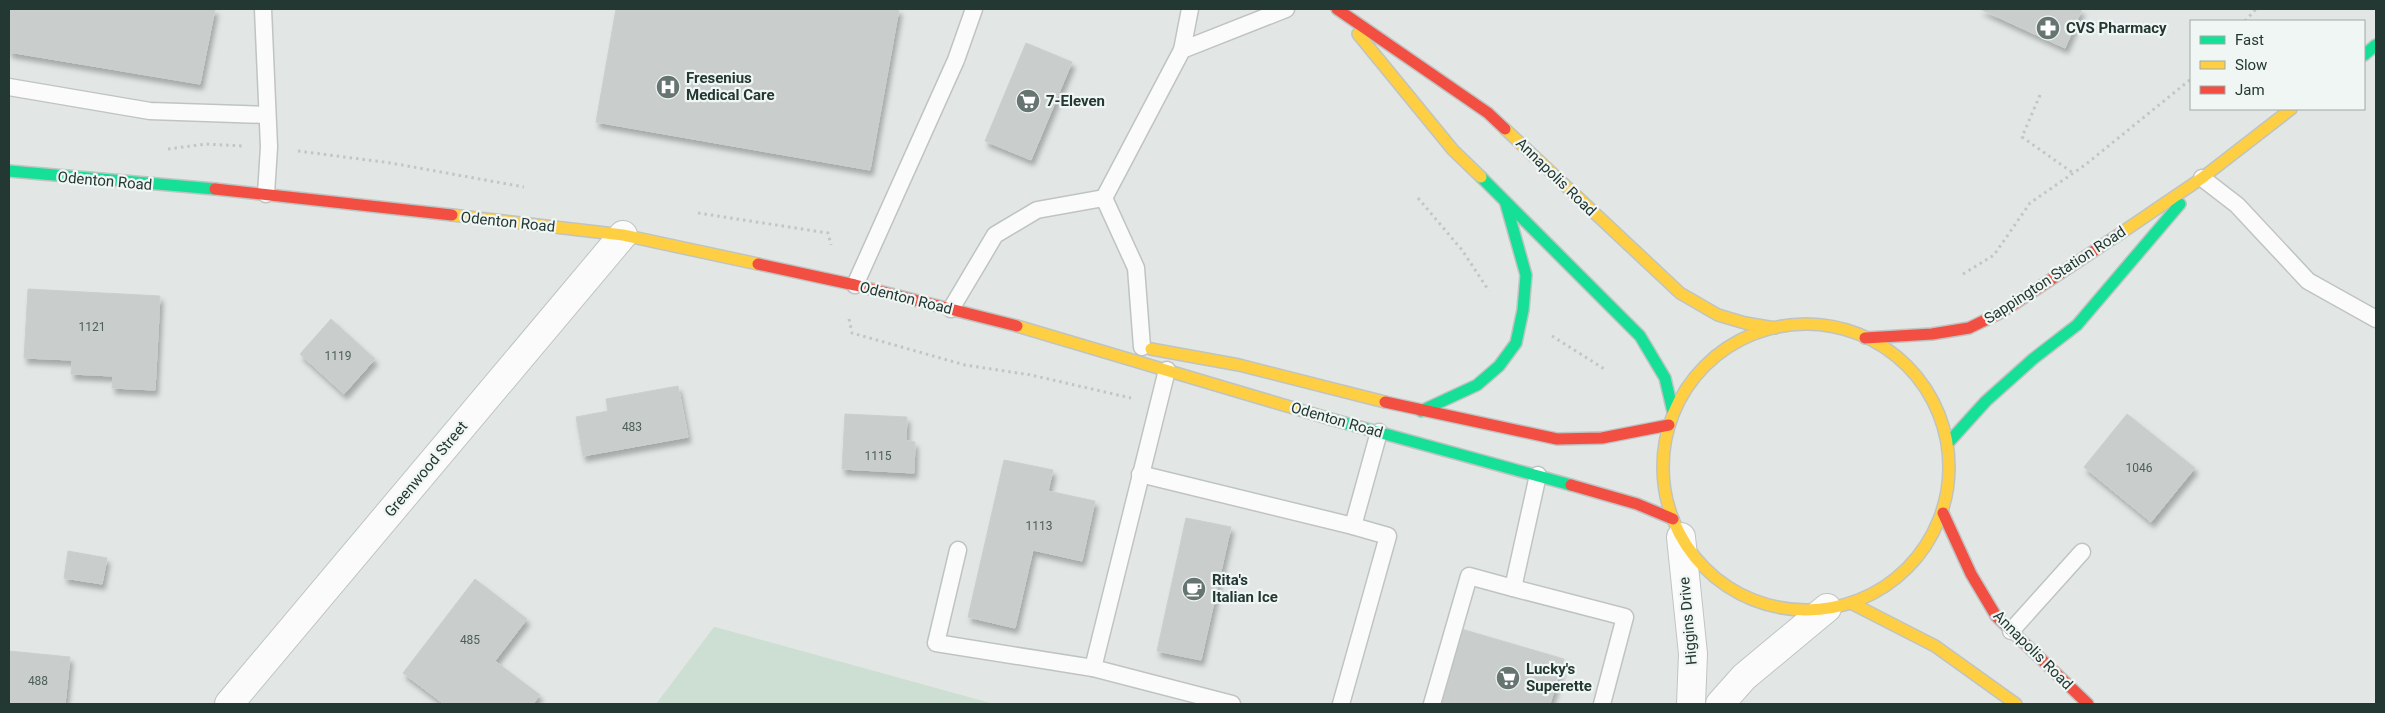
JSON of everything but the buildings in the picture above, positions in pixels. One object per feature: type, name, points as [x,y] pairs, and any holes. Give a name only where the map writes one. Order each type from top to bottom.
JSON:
[{"type":"main road","name":"Annapolis Road","points":[[1337,9],[1452,150],[1640,336],[1665,378],[1673,412]]},
{"type":"main road","name":"Annapolis Road","points":[[1337,9],[1488,113],[1680,293],[1718,315],[1745,323],[1779,328]]},
{"type":"main road","points":[[2365,54],[2376,45]]},
{"type":"main road","name":"Sappington Station Road","points":[[1865,338],[1932,334],[1969,328],[2002,312],[2202,178],[2289,110]]},
{"type":"main road","name":"Odenton Road","points":[[9,172],[266,194],[624,235],[855,285],[1000,321],[1379,432],[1637,504],[1677,528]]},
{"type":"main road","name":"Sappington Station Road","points":[[1948,443],[1986,401],[2033,359],[2077,325],[2202,178]]},
{"type":"main road","points":[[1421,411],[1478,385],[1499,366],[1516,343],[1523,310],[1526,275],[1506,203]]},
{"type":"main road","name":"Odenton Road","points":[[1000,321],[1113,342]]},
{"type":"main road","points":[[1800,324],[1845,329],[1865,338],[1886,347],[1916,373],[1937,406],[1948,443],[1950,478],[1943,513],[1920,555],[1884,588],[1839,605],[1802,610],[1754,600],[1712,575],[1677,528],[1669,509],[1663,478],[1664,448],[1673,412],[1701,370],[1726,349],[1755,333],[1800,324]]},
{"type":"main road","name":"Odenton Road","points":[[1137,346],[1239,365],[1421,411],[1557,439],[1602,438],[1669,425]]},
{"type":"main road","name":"Annapolis Road","points":[[1943,513],[1971,574],[1996,616],[2088,704]]},
{"type":"main road","points":[[1839,605],[1935,646],[2016,704]]},
{"type":"street","name":"Greenwood Street","points":[[229,704],[624,235]]},
{"type":"street","name":"Higgins Drive","points":[[1677,528],[1693,654],[1691,704]]},
{"type":"street","points":[[1720,704],[1744,677],[1839,605]]},
{"type":"lane","points":[[263,9],[269,147],[266,194]]},
{"type":"lane","points":[[855,285],[956,60],[974,9]]},
{"type":"lane","points":[[1104,198],[1182,50],[1190,9]]},
{"type":"lane","points":[[1182,50],[1286,9]]},
{"type":"lane","points":[[9,87],[150,111],[267,115]]},
{"type":"lane","points":[[2202,178],[2237,205],[2308,281],[2376,319]]},
{"type":"lane","points":[[950,309],[995,235],[1036,210],[1104,198]]},
{"type":"lane","points":[[1104,198],[1136,268],[1137,346]]},
{"type":"lane","points":[[1093,668],[1167,370]]},
{"type":"lane","points":[[1352,526],[1379,432]]},
{"type":"lane","points":[[1140,474],[1388,536],[1341,704]]},
{"type":"lane","points":[[1513,588],[1538,476]]},
{"type":"lane","points":[[958,550],[936,643],[1093,668],[1232,704]]},
{"type":"lane","points":[[2011,631],[2082,552]]},
{"type":"lane","points":[[1432,704],[1469,576],[1625,617],[1602,704]]},
{"type":"path","points":[[2245,20],[2256,9]]},
{"type":"path","points":[[1963,274],[1994,255],[2030,203],[2073,173],[2190,80]]},
{"type":"path","points":[[2040,95],[2022,137],[2073,173]]},
{"type":"green space","points":[[715,627],[994,704],[656,704]]},
{"type":"traffic: fast","points":[[2365,54],[2376,45]]},
{"type":"traffic: fast","points":[[9,171],[215,189]]},
{"type":"traffic: fast","points":[[1481,177],[1640,336],[1665,378],[1673,412]]},
{"type":"traffic: fast","points":[[1421,411],[1477,385],[1499,366],[1516,343],[1523,310],[1526,275],[1506,204]]},
{"type":"traffic: fast","points":[[1948,443],[1986,401],[2033,359],[2077,325],[2180,204]]},
{"type":"traffic: fast","points":[[1334,420],[1571,485]]},
{"type":"traffic: slow","points":[[1358,34],[1453,150],[1481,177]]},
{"type":"traffic: slow","points":[[2121,233],[2202,178],[2290,110]]},
{"type":"traffic: slow","points":[[1505,129],[1680,293],[1718,315],[1745,323],[1775,328]]},
{"type":"traffic: slow","points":[[452,215],[623,235],[758,264]]},
{"type":"traffic: slow","points":[[1806,324],[1834,327],[1861,335],[1885,348],[1907,366],[1925,388],[1938,412],[1946,439],[1949,467],[1946,495],[1938,522],[1925,546],[1907,568],[1885,586],[1861,599],[1834,607],[1806,610],[1778,607],[1751,599],[1727,586],[1705,568],[1687,546],[1674,522],[1666,495],[1663,467],[1666,439],[1674,412],[1687,388],[1705,366],[1727,348],[1751,335],[1778,327],[1806,324]]},
{"type":"traffic: slow","points":[[1017,326],[1334,420]]},
{"type":"traffic: slow","points":[[1151,349],[1239,365],[1385,402]]},
{"type":"traffic: slow","points":[[1851,603],[1935,646],[2016,704]]},
{"type":"traffic: jam","points":[[1337,9],[1488,113],[1505,129]]},
{"type":"traffic: jam","points":[[215,189],[452,215]]},
{"type":"traffic: jam","points":[[1865,338],[1932,334],[1969,328],[2002,312],[2121,233]]},
{"type":"traffic: jam","points":[[758,264],[855,285],[1017,326]]},
{"type":"traffic: jam","points":[[1385,402],[1557,439],[1602,438],[1669,425]]},
{"type":"traffic: jam","points":[[1571,485],[1637,504],[1673,519]]},
{"type":"traffic: jam","points":[[1943,513],[1971,574],[1996,616],[2088,704]]},
{"type":"place","name":"CVS Pharmacy","points":[[2048,28]]},
{"type":"place","name":"Fresenius Medical Care","points":[[668,87]]},
{"type":"place","name":"7-Eleven","points":[[1028,101]]},
{"type":"place","name":"Rita's Italian Ice","points":[[1194,589]]},
{"type":"place","name":"Lucky's Superette","points":[[1508,678]]}]
